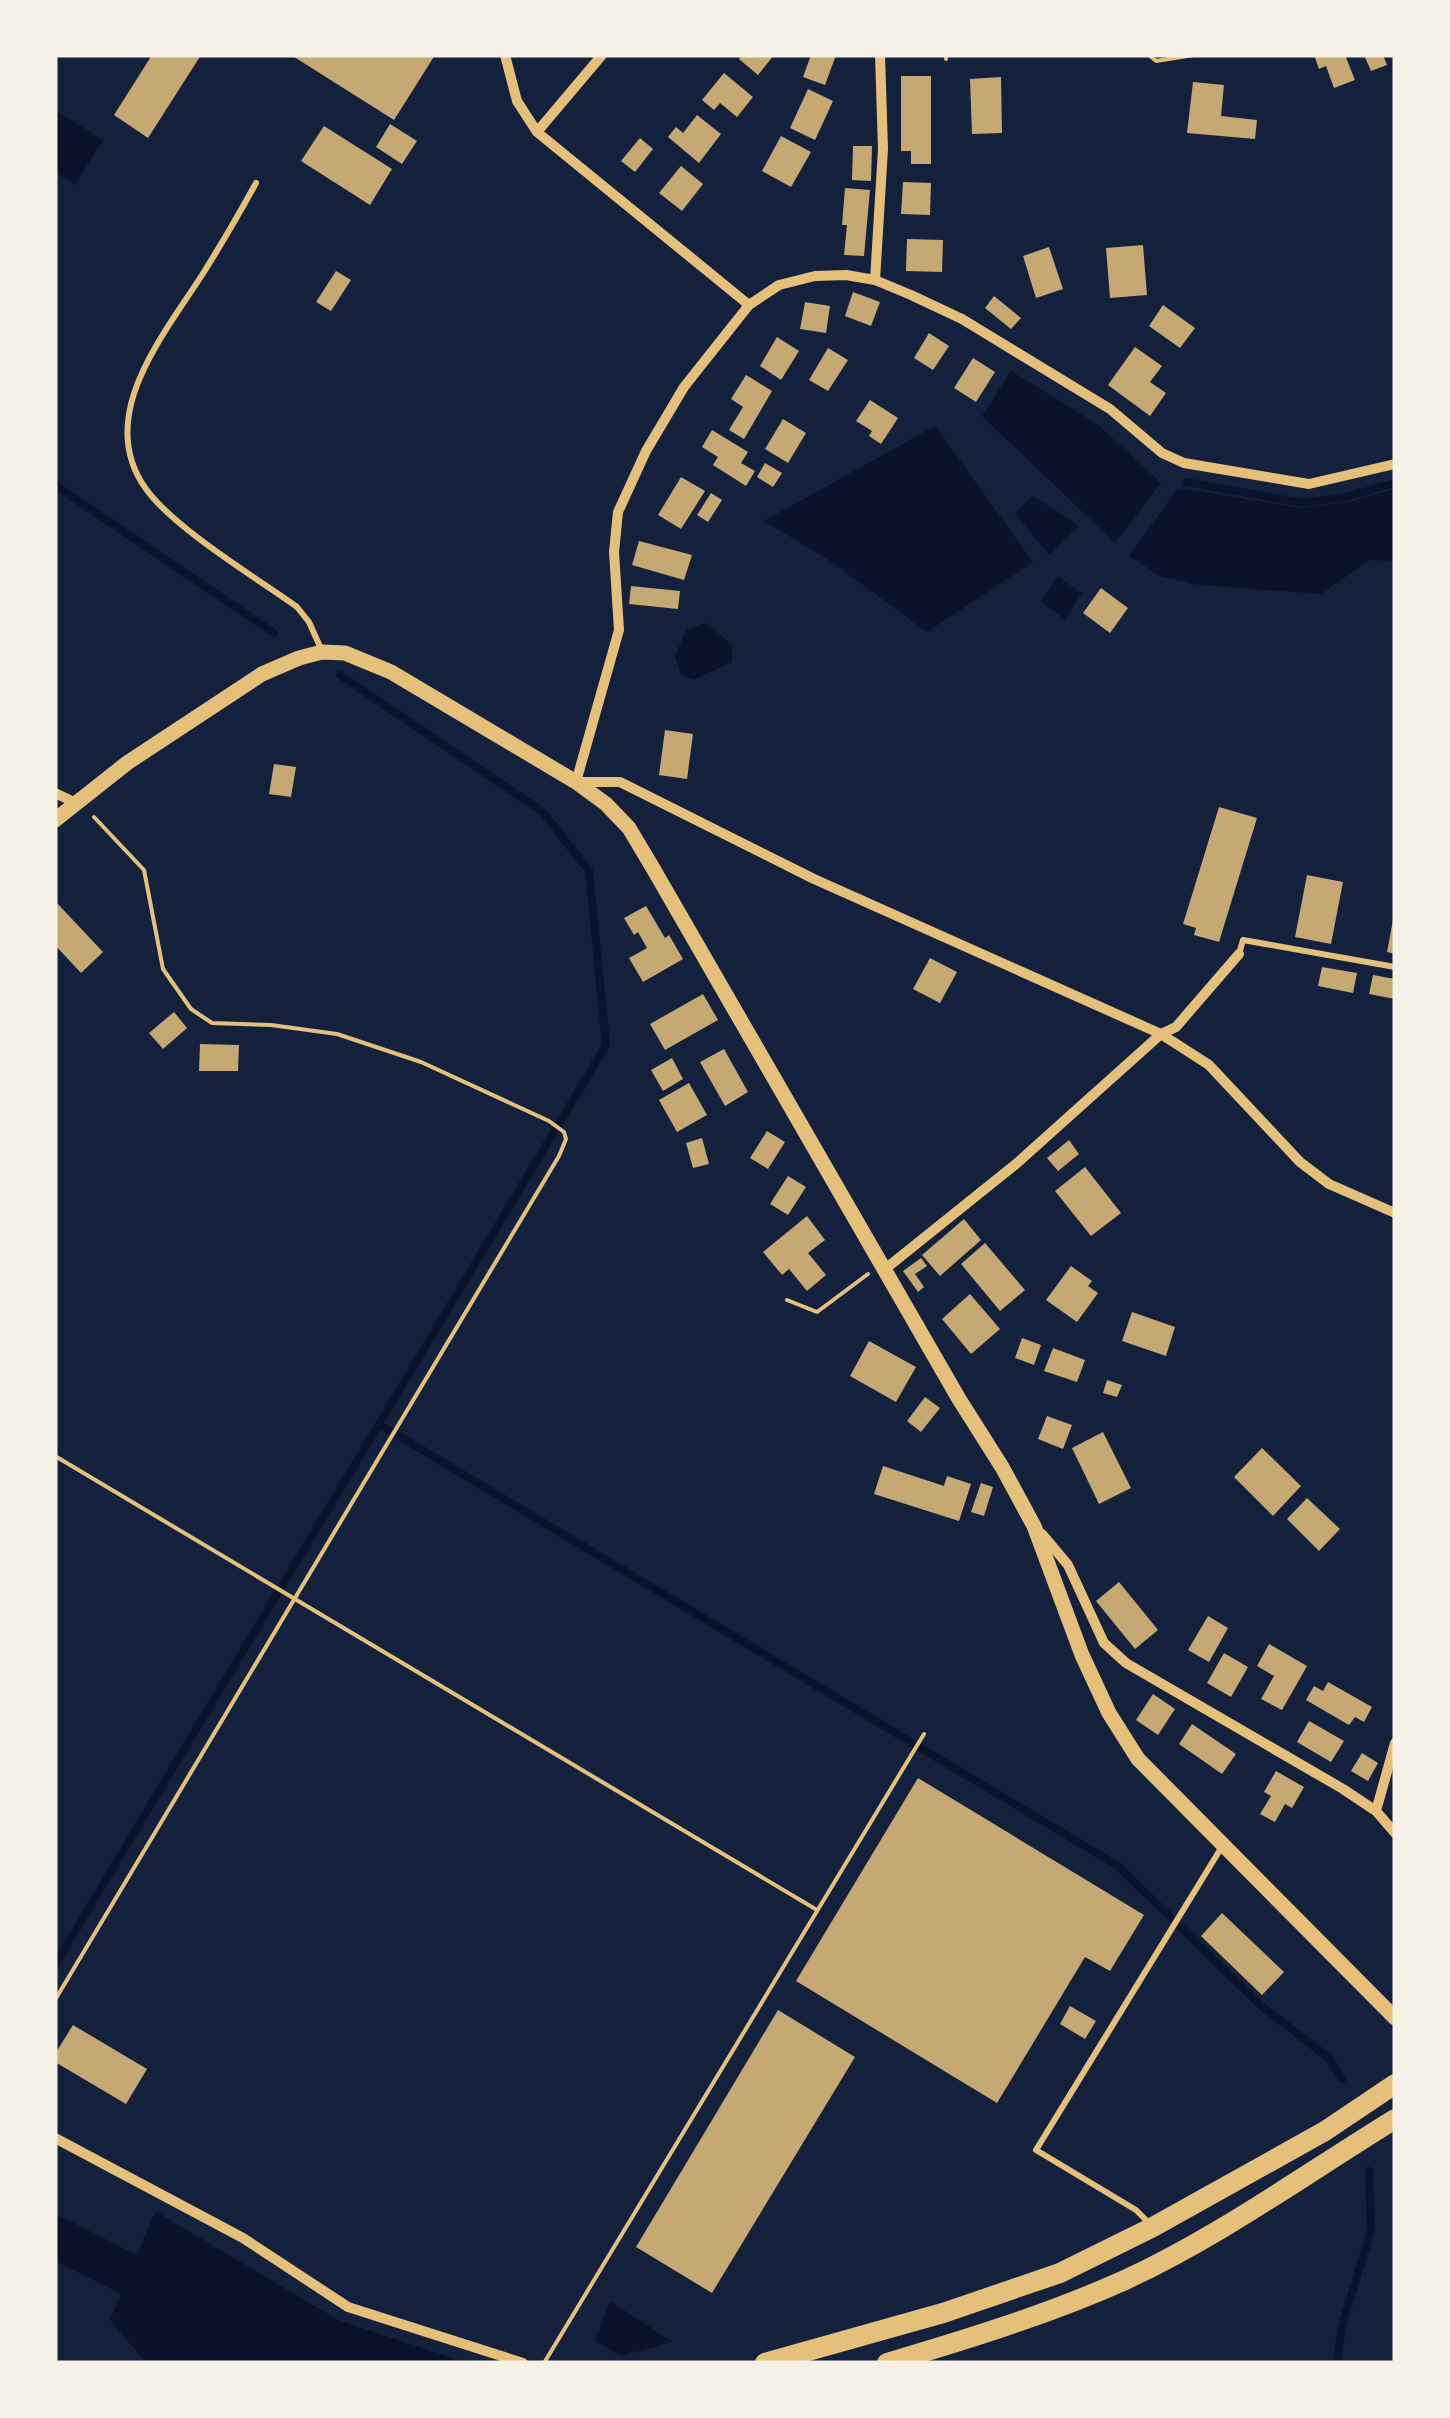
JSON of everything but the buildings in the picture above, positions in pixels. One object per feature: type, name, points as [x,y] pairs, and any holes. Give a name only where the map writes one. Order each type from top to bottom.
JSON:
[{"type":"highway","points":[[765,2363],[943,2313],[1060,2273],[1325,2131],[1395,2084]]},
{"type":"highway","points":[[887,2363],[996,2331],[1127,2279],[1230,2222],[1395,2119]]},
{"type":"street","points":[[506,55],[517,101],[537,132],[749,305]]},
{"type":"street","points":[[537,132],[602,55]]},
{"type":"street","points":[[875,280],[883,149],[880,55]]},
{"type":"street","points":[[576,782],[619,630],[614,552],[618,512],[646,451],[684,387],[749,305],[779,285],[815,276],[846,274],[875,280],[962,319],[1110,409],[1162,453],[1184,463],[1309,484],[1395,464]]},
{"type":"street","points":[[55,820],[74,802],[262,674],[322,652],[345,653],[391,672],[576,782],[606,804],[628,828],[1034,1526],[1082,1655],[1109,1713],[1138,1760],[1395,2018]]},
{"type":"street","points":[[576,782],[620,782],[814,878],[1161,1034],[1208,1065],[1300,1162],[1329,1184],[1395,1213]]},
{"type":"street","points":[[55,793],[74,802]]},
{"type":"street","points":[[884,1270],[1016,1164],[1161,1034],[1176,1028],[1240,954]]},
{"type":"street","points":[[1034,1526],[1068,1566],[1104,1644],[1126,1663],[1376,1810],[1395,1833]]},
{"type":"street","points":[[1376,1810],[1395,1743]]},
{"type":"street","points":[[55,2138],[244,2238],[348,2306],[523,2363]]},
{"type":"lane","points":[[256,182],[142,368],[128,412],[128,454],[146,489],[173,518],[296,607],[309,622],[322,652]]},
{"type":"lane","points":[[1240,954],[1244,940],[1395,966]]},
{"type":"lane","points":[[1152,2226],[1136,2210],[1036,2150],[1222,1845]]},
{"type":"path","points":[[1149,55],[1156,61],[1194,55]]},
{"type":"path","points":[[55,2000],[291,1596],[398,1425],[566,1140],[564,1132],[550,1120],[420,1062],[337,1034],[271,1025],[212,1023],[191,1009],[163,969],[144,870],[101,822],[74,802]]},
{"type":"path","points":[[787,1300],[816,1312],[870,1273],[884,1270]]},
{"type":"path","points":[[55,1456],[817,1910]]},
{"type":"path","points":[[544,2363],[924,1734]]},
{"type":"water","points":[[55,110],[103,140],[75,185],[55,172]]},
{"type":"water","points":[[1011,371],[1097,424],[1161,483],[1115,543],[982,416]]},
{"type":"water","points":[[935,426],[1033,562],[927,632],[829,560],[764,521]]},
{"type":"water","points":[[1178,488],[1301,508],[1348,502],[1395,489],[1395,561],[1370,560],[1321,594],[1199,585],[1160,576],[1129,556]]},
{"type":"water","points":[[1033,496],[1079,526],[1049,555],[1015,513]]},
{"type":"water","points":[[1058,577],[1082,593],[1065,619],[1040,602]]},
{"type":"water","points":[[706,623],[732,645],[732,662],[693,680],[680,673],[675,656],[686,630]]},
{"type":"water","points":[[155,2211],[338,2320],[468,2363],[146,2363],[110,2320]]},
{"type":"water","points":[[610,2301],[673,2342],[621,2356],[595,2341]]},
{"type":"waterway","points":[[1187,482],[1302,503],[1341,498],[1395,483]]},
{"type":"waterway","points":[[55,485],[274,633]]},
{"type":"waterway","points":[[55,1965],[606,1045],[589,871],[543,812],[340,675]]},
{"type":"waterway","points":[[379,1424],[1118,1866],[1260,2005],[1329,2058],[1342,2079]]},
{"type":"waterway","points":[[1337,2363],[1342,2326],[1371,2230],[1369,2171]]},
{"type":"waterway","points":[[55,2237],[179,2300]]}]
